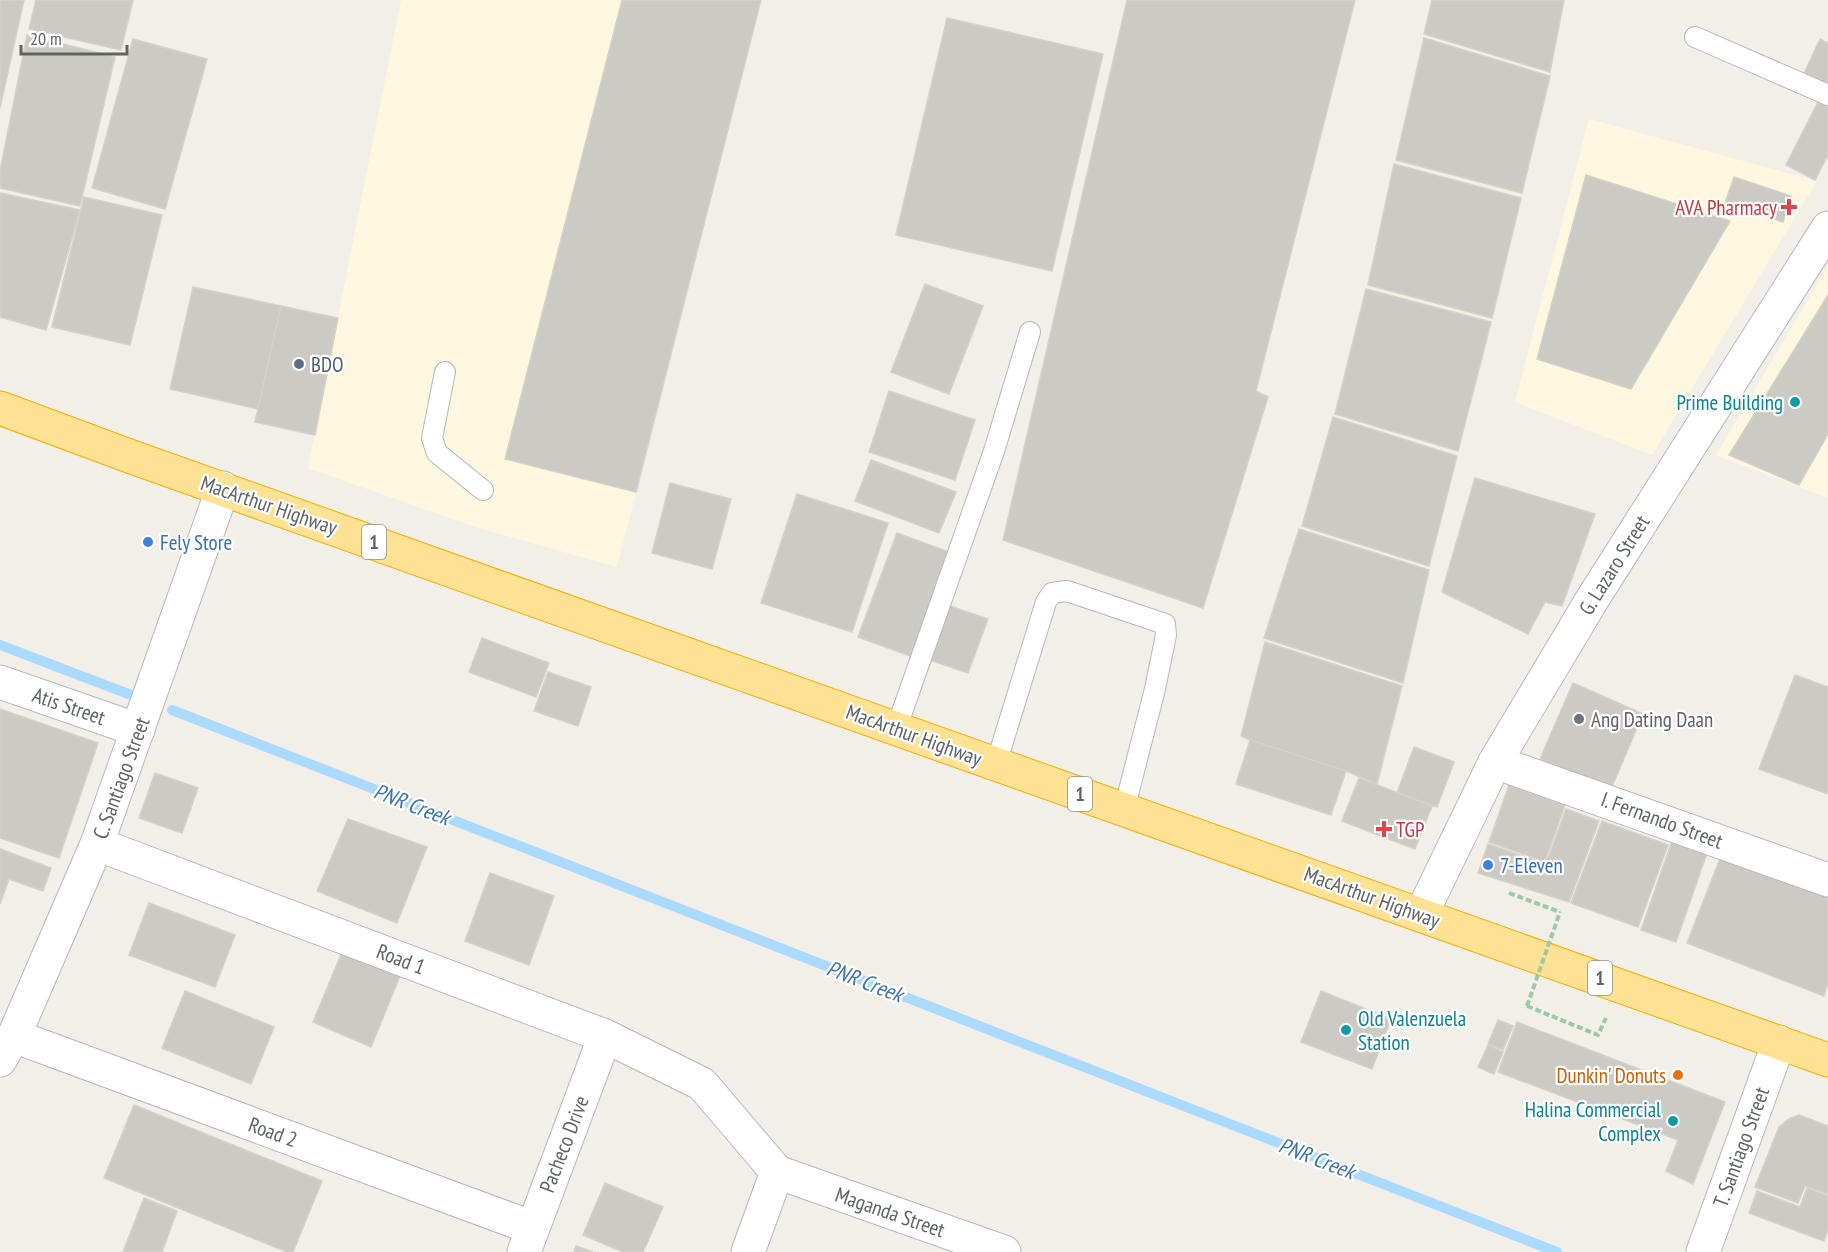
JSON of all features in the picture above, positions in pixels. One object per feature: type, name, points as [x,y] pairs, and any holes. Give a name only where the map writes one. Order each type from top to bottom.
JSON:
[{"type":"highway","name":"MacArthur Highway","points":[[0,408],[1828,1060]]},
{"type":"street","name":"G. Lazaro Street","points":[[1421,915],[1495,762],[1593,598],[1828,228]]},
{"type":"street","name":"C. Santiago Street","points":[[7,1048],[97,844],[223,489]]},
{"type":"street","name":"Atis Street","points":[[0,682],[138,730]]},
{"type":"street","name":"I. Fernando Street","points":[[1495,762],[1828,880]]},
{"type":"street","name":"Road 1","points":[[97,844],[605,1036],[702,1084],[777,1172]]},
{"type":"street","name":"Pacheco Drive","points":[[528,1240],[605,1036]]},
{"type":"street","name":"T. Santiago Street","points":[[1703,1252],[1779,1042]]},
{"type":"street","name":"Road 2","points":[[7,1048],[528,1240]]},
{"type":"street","name":"Maganda Street","points":[[777,1172],[1001,1252]]},
{"type":"street","points":[[748,1252],[777,1172]]},
{"type":"lane","points":[[1695,37],[1828,95]]},
{"type":"lane","points":[[896,729],[993,451],[1030,332]]},
{"type":"lane","points":[[445,372],[432,438],[437,453],[483,490]]},
{"type":"lane","points":[[996,765],[1046,602],[1052,593],[1067,591],[1165,624],[1166,635],[1155,689],[1124,810]]},
{"type":"path","points":[[1509,893],[1560,912],[1527,1006],[1598,1035]]},
{"type":"shaded area","points":[[401,0],[762,0],[617,567],[475,527],[308,468]]},
{"type":"shaded area","points":[[1589,119],[1817,181],[1652,455],[1515,402]]},
{"type":"shaded area","name":"Prime Building","points":[[1828,266],[1828,498],[1716,455]]},
{"type":"building","points":[[0,0],[24,0],[0,108]]},
{"type":"building","points":[[36,0],[133,0],[121,50],[29,29]]},
{"type":"building","points":[[622,0],[761,0],[636,492],[505,459]]},
{"type":"building","points":[[1127,0],[1355,0],[1256,391],[1268,397],[1203,608],[1003,540]]},
{"type":"building","points":[[1432,0],[1564,0],[1550,72],[1424,34]]},
{"type":"building","points":[[947,18],[1103,54],[1052,271],[896,235]]},
{"type":"building","points":[[27,35],[115,57],[80,206],[0,188],[0,171]]},
{"type":"building","points":[[1424,38],[1550,76],[1522,193],[1396,160]]},
{"type":"building","points":[[133,39],[207,59],[165,209],[92,188]]},
{"type":"building","points":[[1820,39],[1828,43],[1828,92],[1801,80]]},
{"type":"building","points":[[1818,102],[1828,107],[1828,155],[1815,180],[1786,165]]},
{"type":"building","points":[[1394,164],[1521,198],[1492,318],[1368,285]]},
{"type":"building","points":[[1586,175],[1730,221],[1631,389],[1537,359]]},
{"type":"building","points":[[1734,177],[1791,196],[1783,222],[1725,203]]},
{"type":"building","points":[[0,193],[80,210],[46,330],[0,317]]},
{"type":"building","points":[[84,197],[162,215],[130,345],[52,327]]},
{"type":"building","points":[[925,284],[983,306],[949,394],[891,372]]},
{"type":"building","points":[[193,287],[281,306],[258,409],[170,389]]},
{"type":"building","points":[[1366,289],[1491,322],[1458,451],[1335,414]]},
{"type":"building","name":"Prime Building","points":[[1828,295],[1828,434],[1799,485],[1729,455]]},
{"type":"building","name":"BDO","points":[[281,306],[338,318],[315,435],[255,422]]},
{"type":"building","points":[[889,391],[975,420],[955,480],[869,452]]},
{"type":"building","points":[[1333,417],[1457,456],[1429,566],[1302,526]]},
{"type":"building","points":[[871,460],[956,492],[939,533],[855,501]]},
{"type":"building","points":[[1475,478],[1595,514],[1562,606],[1545,602],[1528,634],[1442,592]]},
{"type":"building","points":[[670,483],[731,499],[712,569],[652,553]]},
{"type":"building","points":[[797,494],[888,523],[852,632],[761,603]]},
{"type":"building","points":[[1299,529],[1429,570],[1403,683],[1264,638]]},
{"type":"building","points":[[897,533],[949,552],[910,656],[858,637]]},
{"type":"building","points":[[950,606],[988,619],[968,673],[930,660]]},
{"type":"building","points":[[482,638],[549,663],[536,697],[469,672]]},
{"type":"building","points":[[1265,642],[1402,686],[1377,784],[1346,771],[1241,736]]},
{"type":"building","points":[[548,672],[591,687],[578,726],[534,711]]},
{"type":"building","points":[[1795,675],[1828,687],[1828,794],[1759,769]]},
{"type":"building","points":[[1573,683],[1643,714],[1611,789],[1540,759]]},
{"type":"building","points":[[0,709],[98,743],[59,858],[0,838]]},
{"type":"building","points":[[1250,740],[1346,771],[1331,815],[1236,784]]},
{"type":"building","points":[[1414,747],[1454,762],[1437,807],[1397,793]]},
{"type":"building","points":[[155,773],[198,788],[182,833],[139,818]]},
{"type":"building","points":[[1359,778],[1432,806],[1415,849],[1342,821]]},
{"type":"building","points":[[1509,785],[1565,805],[1545,862],[1489,842]]},
{"type":"building","points":[[1566,809],[1599,821],[1569,902],[1478,873],[1488,844],[1546,864]]},
{"type":"building","points":[[348,819],[427,847],[397,923],[317,891]]},
{"type":"building","points":[[1602,821],[1668,845],[1638,927],[1571,903]]},
{"type":"building","points":[[1672,841],[1707,853],[1676,942],[1641,930]]},
{"type":"building","points":[[0,849],[51,868],[43,891],[9,879],[0,904]]},
{"type":"building","points":[[1721,856],[1828,896],[1828,983],[1824,996],[1687,943]]},
{"type":"building","points":[[490,873],[554,896],[529,965],[465,941]]},
{"type":"building","points":[[149,903],[235,935],[215,987],[129,955]]},
{"type":"building","points":[[342,952],[400,976],[371,1047],[313,1022]]},
{"type":"building","points":[[185,991],[274,1027],[251,1084],[162,1048]]},
{"type":"building","name":"Old Valenzuela Station","points":[[1321,991],[1391,1019],[1372,1069],[1301,1042]]},
{"type":"building","points":[[1498,1020],[1513,1026],[1503,1050],[1488,1044]]},
{"type":"building","name":"Halina Commercial Complex","points":[[1517,1022],[1725,1102],[1693,1184],[1666,1171],[1678,1140],[1498,1072]]},
{"type":"building","points":[[1488,1045],[1503,1052],[1494,1074],[1478,1067]]},
{"type":"building","points":[[134,1105],[322,1181],[293,1252],[287,1252],[104,1178]]},
{"type":"building","points":[[1799,1115],[1828,1126],[1828,1194],[1805,1186],[1798,1203],[1755,1187],[1779,1127]]},
{"type":"building","points":[[605,1183],[663,1207],[643,1252],[623,1252],[583,1235]]},
{"type":"building","points":[[1807,1188],[1828,1196],[1828,1230],[1824,1241],[1749,1213],[1757,1191],[1800,1207]]},
{"type":"building","points":[[144,1198],[177,1211],[162,1252],[123,1252]]},
{"type":"building","points":[[576,1246],[593,1252],[574,1252]]},
{"type":"waterway","name":"PNR Creek","points":[[0,645],[131,695]]},
{"type":"waterway","name":"PNR Creek","points":[[172,710],[1557,1252]]},
{"type":"place","name":"AVA Pharmacy","points":[[1789,207]]},
{"type":"place","name":"BDO","points":[[299,364]]},
{"type":"place","name":"Prime Building","points":[[1795,402]]},
{"type":"place","name":"Fely Store","points":[[148,542]]},
{"type":"place","name":"Ang Dating Daan","points":[[1579,719]]},
{"type":"place","name":"TGP","points":[[1384,829]]},
{"type":"place","name":"7-Eleven","points":[[1488,865]]},
{"type":"place","name":"Old Valenzuela Station","points":[[1346,1030]]},
{"type":"place","name":"Dunkin' Donuts","points":[[1678,1075]]},
{"type":"place","name":"Halina Commercial Complex","points":[[1673,1121]]}]
